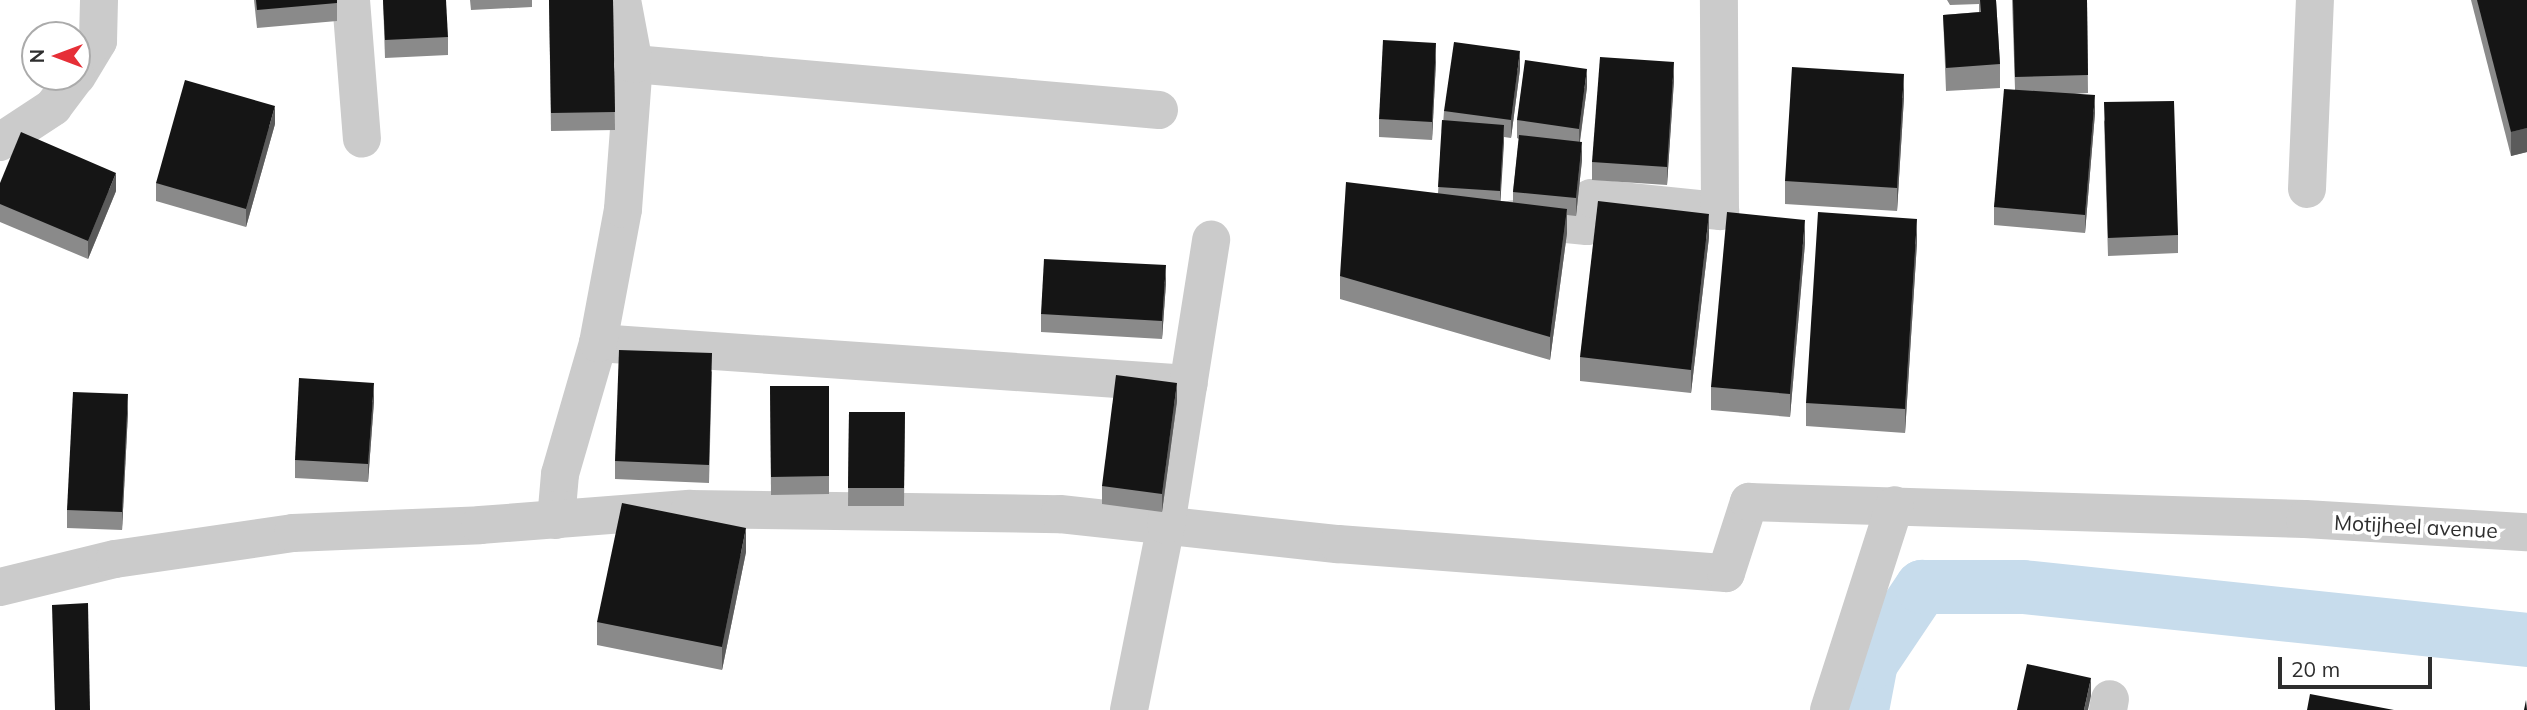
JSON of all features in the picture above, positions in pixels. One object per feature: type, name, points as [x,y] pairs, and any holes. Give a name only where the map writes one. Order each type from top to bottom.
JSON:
[{"type":"street","points":[[91,53],[98,41],[99,0]]},
{"type":"street","points":[[351,0],[362,139]]},
{"type":"street","points":[[556,520],[560,474],[598,343],[623,209],[634,64],[622,0]]},
{"type":"street","points":[[1494,217],[1587,226],[1591,198],[1720,211],[1719,0]]},
{"type":"street","points":[[2307,189],[2315,0]]},
{"type":"street","points":[[634,64],[1159,110]]},
{"type":"street","points":[[0,142],[53,107],[66,91]]},
{"type":"street","points":[[1129,710],[1166,525],[1211,240]]},
{"type":"street","points":[[598,343],[1189,384]]},
{"type":"street","name":"Motijheel avenue","points":[[1166,525],[1338,544],[1726,573],[1749,502],[2305,519],[2527,532]]},
{"type":"street","points":[[1829,710],[1895,505]]},
{"type":"street","points":[[0,587],[115,559],[293,533],[556,520],[690,509],[1060,514],[1166,525]]},
{"type":"building","points":[[256,0],[337,0],[337,3],[257,10]]},
{"type":"building","points":[[383,0],[446,0],[448,37],[385,40]]},
{"type":"building","points":[[549,0],[613,0],[615,112],[551,113]]},
{"type":"building","points":[[1980,0],[1996,0],[2000,64],[1946,68],[1943,15],[1981,12]]},
{"type":"building","points":[[2013,0],[2087,0],[2088,75],[2015,77]]},
{"type":"building","points":[[2477,0],[2527,0],[2527,128],[2511,132]]},
{"type":"building","points":[[1383,40],[1436,43],[1432,122],[1379,119]]},
{"type":"building","points":[[1454,42],[1520,51],[1511,120],[1444,111]]},
{"type":"building","points":[[1600,57],[1674,62],[1667,167],[1592,162]]},
{"type":"building","points":[[1525,60],[1587,69],[1579,129],[1517,120]]},
{"type":"building","points":[[1792,67],[1904,74],[1897,188],[1785,181]]},
{"type":"building","points":[[185,80],[275,106],[246,209],[156,183]]},
{"type":"building","points":[[2004,89],[2095,95],[2085,215],[1994,207]]},
{"type":"building","points":[[2174,101],[2178,235],[2108,238],[2104,102]]},
{"type":"building","points":[[1442,120],[1504,125],[1500,191],[1438,187]]},
{"type":"building","points":[[21,132],[116,173],[88,241],[0,204],[0,183]]},
{"type":"building","points":[[1519,135],[1582,142],[1576,198],[1513,192]]},
{"type":"building","points":[[1346,182],[1567,209],[1550,337],[1340,276]]},
{"type":"building","points":[[1598,201],[1709,214],[1691,370],[1580,357]]},
{"type":"building","points":[[1727,212],[1805,220],[1790,394],[1711,387]]},
{"type":"building","points":[[1818,212],[1917,219],[1905,409],[1806,403]]},
{"type":"building","points":[[1044,259],[1166,265],[1162,321],[1041,314]]},
{"type":"building","points":[[619,350],[712,353],[709,465],[615,461]]},
{"type":"building","points":[[1116,375],[1177,383],[1162,494],[1102,486]]},
{"type":"building","points":[[299,378],[374,383],[368,464],[295,460]]},
{"type":"building","points":[[770,386],[829,386],[829,476],[771,477]]},
{"type":"building","points":[[73,392],[128,394],[122,512],[67,510]]},
{"type":"building","points":[[849,412],[905,412],[904,488],[848,488]]},
{"type":"building","points":[[622,503],[746,528],[722,647],[597,622]]},
{"type":"building","points":[[88,603],[90,710],[55,710],[52,605]]},
{"type":"building","points":[[2027,664],[2091,678],[2084,710],[2017,710]]},
{"type":"building","points":[[2310,694],[2394,710],[2307,710]]},
{"type":"waterway","points":[[1862,710],[1871,663],[1922,587],[2023,587],[2527,640]]}]
